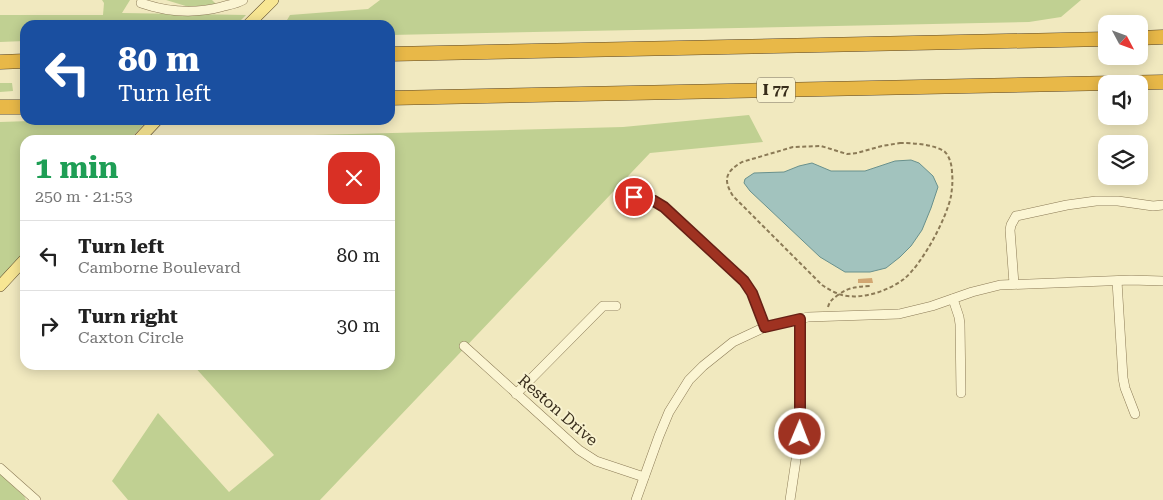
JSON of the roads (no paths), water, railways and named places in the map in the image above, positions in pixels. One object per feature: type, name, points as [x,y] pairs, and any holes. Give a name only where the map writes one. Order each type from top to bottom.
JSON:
[{"type":"highway","points":[[1148,38],[1163,37]]},
{"type":"highway","points":[[395,54],[1098,39]]},
{"type":"highway","points":[[0,62],[20,61]]},
{"type":"highway","name":"I 77","points":[[395,98],[1163,82]]},
{"type":"highway","points":[[0,107],[20,107]]},
{"type":"main road","points":[[253,20],[271,2]]},
{"type":"main road","points":[[143,135],[152,125]]},
{"type":"main road","points":[[0,286],[20,264]]},
{"type":"street","points":[[141,3],[172,11],[193,12],[206,11],[243,0]]},
{"type":"street","points":[[634,197],[654,201],[664,207],[737,274],[752,293],[765,327]]},
{"type":"street","points":[[1014,284],[1010,225],[1016,216],[1096,201],[1118,201],[1153,206],[1163,205]]},
{"type":"street","points":[[1117,281],[1123,378],[1135,414]]},
{"type":"street","points":[[636,500],[669,412],[689,380],[702,366],[733,342],[765,327],[800,319],[830,316],[900,314],[932,306],[972,292],[1014,284],[1163,281]]},
{"type":"street","points":[[953,299],[960,324],[960,394]]},
{"type":"street","points":[[516,394],[603,306],[616,306]]},
{"type":"street","points":[[790,500],[800,434],[800,319]]},
{"type":"street","name":"Reston Drive","points":[[464,346],[579,450],[596,461],[644,477]]},
{"type":"street","points":[[0,468],[36,500]]},
{"type":"water","points":[[911,160],[919,163],[933,176],[938,187],[931,208],[922,230],[911,246],[886,268],[870,272],[845,272],[820,257],[750,191],[744,183],[745,179],[754,173],[784,172],[812,163],[831,171],[865,171],[895,161]]}]
